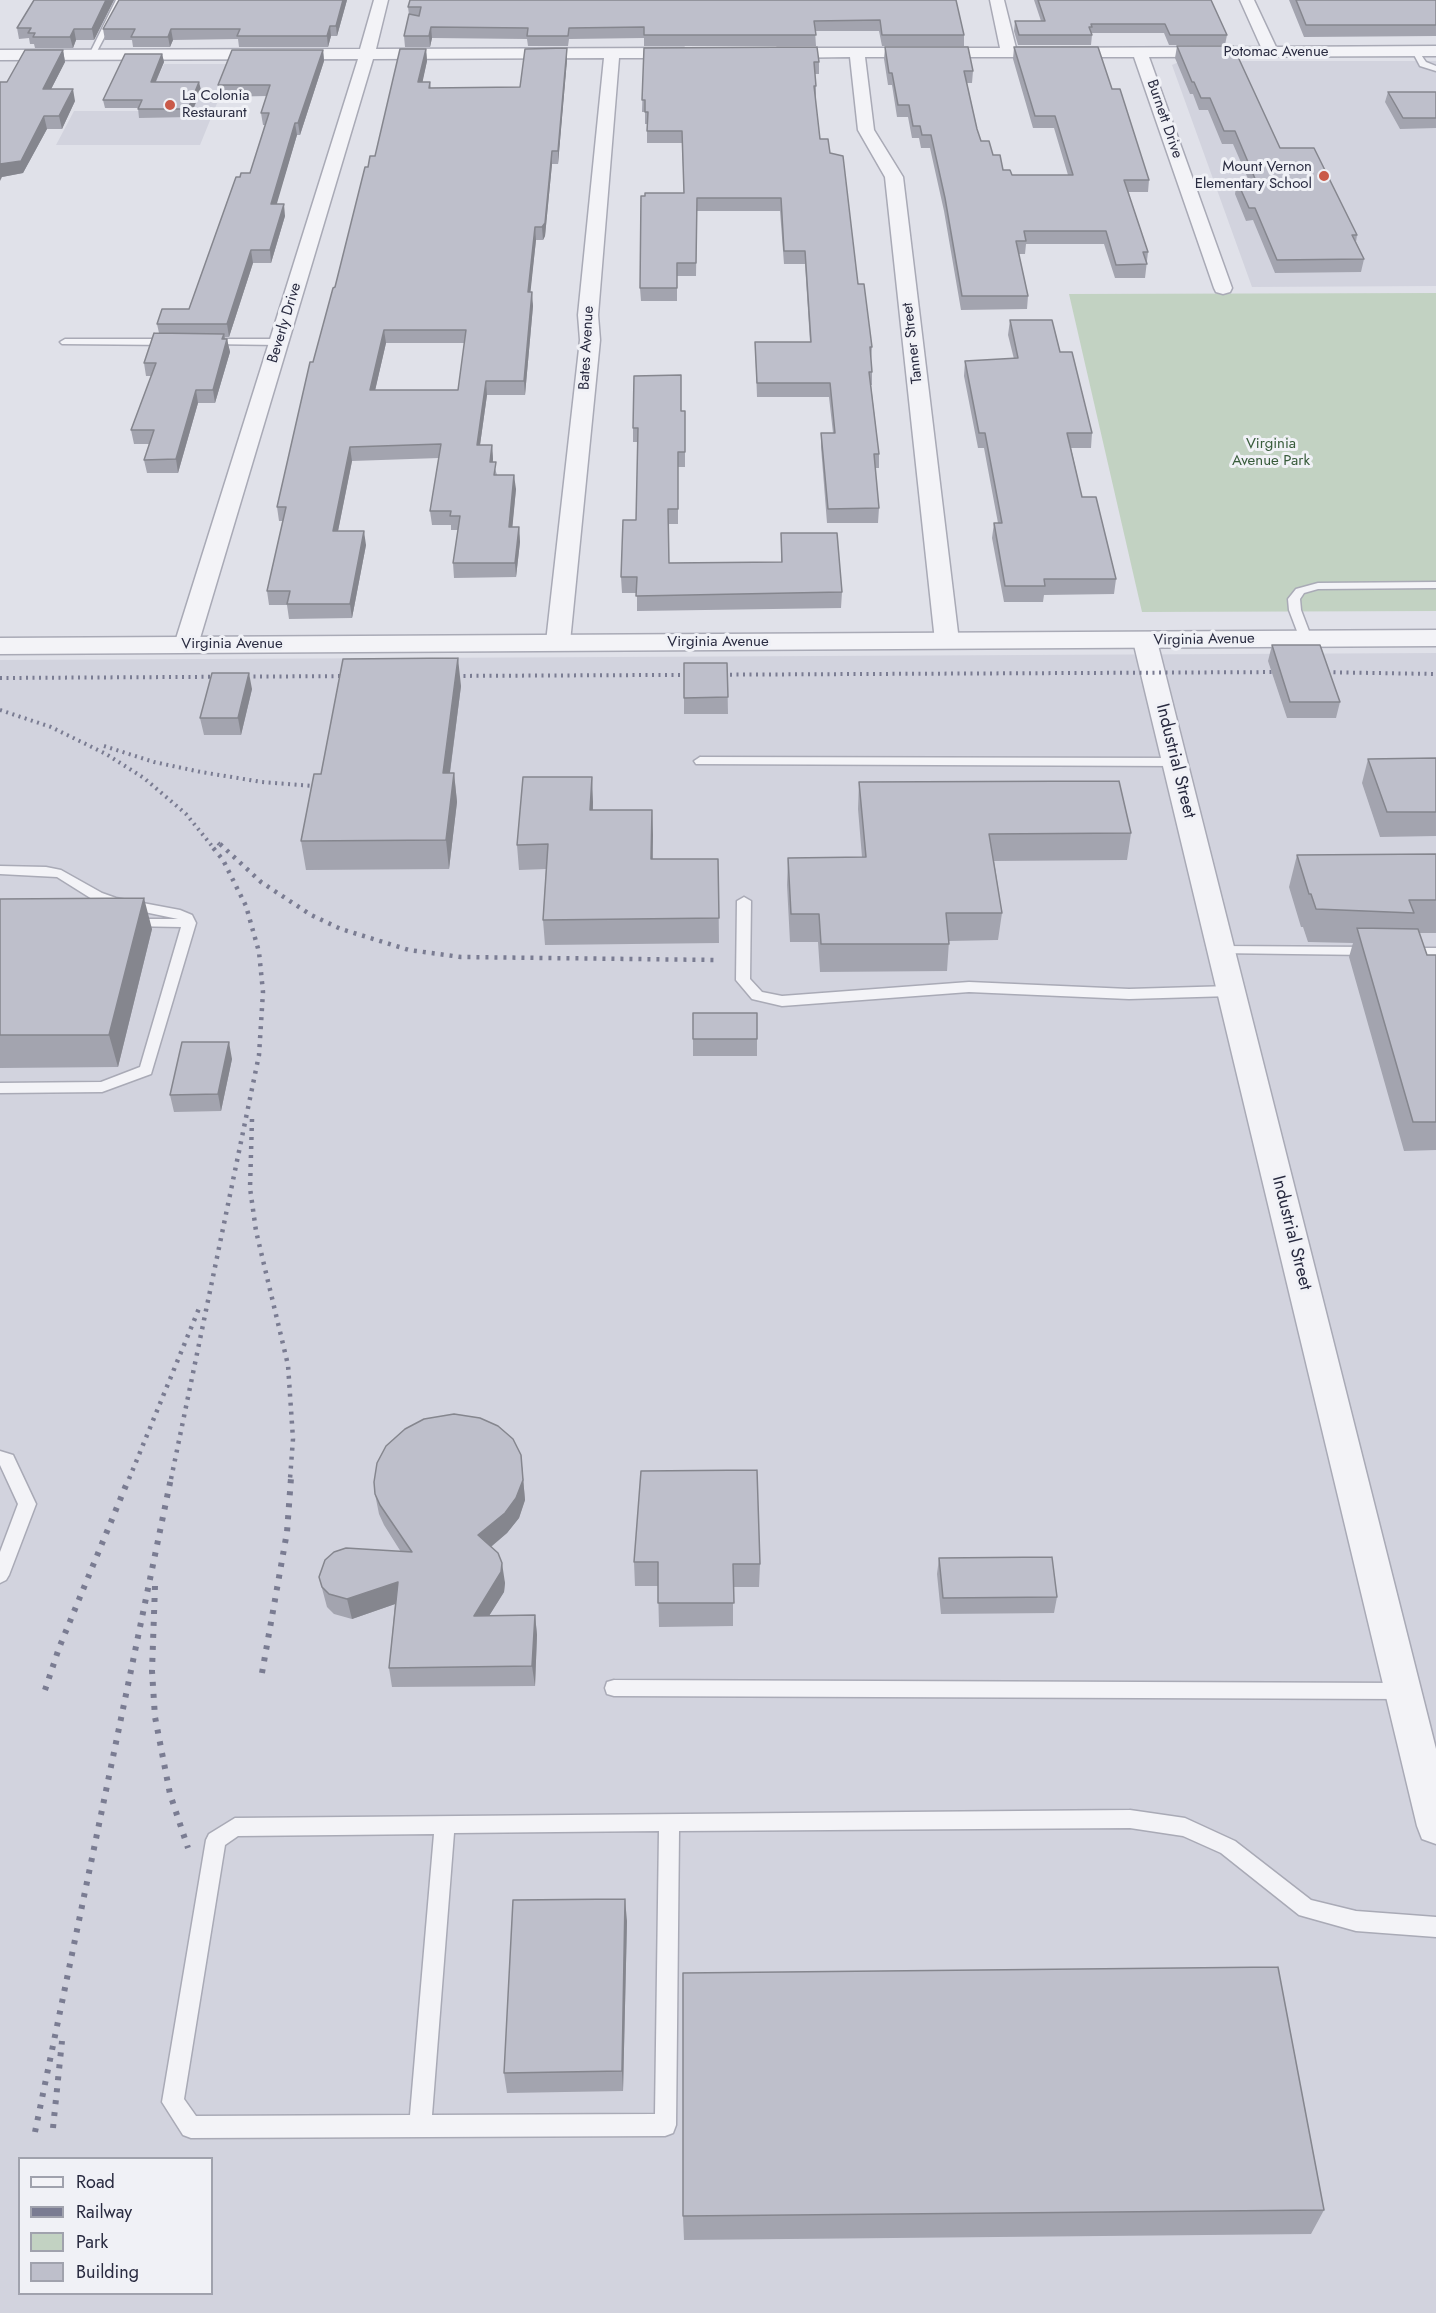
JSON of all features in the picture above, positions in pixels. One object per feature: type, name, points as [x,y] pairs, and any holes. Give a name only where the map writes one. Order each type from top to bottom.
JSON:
[{"type":"street","name":"Beverly Drive","points":[[186,645],[381,0]]},
{"type":"street","points":[[997,0],[1009,52]]},
{"type":"street","points":[[1247,0],[1271,52]]},
{"type":"street","name":"Potomac Avenue","points":[[764,53],[1436,51]]},
{"type":"street","name":"Burnett Drive","points":[[1140,52],[1223,288]]},
{"type":"street","name":"Bates Avenue","points":[[558,642],[590,340],[588,315],[612,53]]},
{"type":"street","points":[[0,55],[705,53]]},
{"type":"street","name":"Tanner Street","points":[[857,53],[866,130],[894,177],[948,641]]},
{"type":"street","name":"Virginia Avenue","points":[[0,646],[1436,638]]},
{"type":"street","name":"Industrial Street","points":[[1145,640],[1436,1826]]},
{"type":"lane","points":[[91,55],[120,0]]},
{"type":"lane","points":[[1414,51],[1423,64],[1436,69]]},
{"type":"lane","points":[[65,342],[184,342]]},
{"type":"lane","points":[[196,342],[279,342]]},
{"type":"lane","points":[[1306,639],[1295,610],[1294,599],[1300,591],[1318,586],[1436,585]]},
{"type":"lane","points":[[700,761],[1175,762]]},
{"type":"lane","points":[[0,870],[61,873],[97,896],[133,907],[180,914],[187,918],[189,923],[146,1070],[102,1087],[0,1088]]},
{"type":"lane","points":[[744,901],[743,980],[756,996],[783,1001],[969,987],[1129,994],[1231,991]]},
{"type":"lane","points":[[112,923],[189,923]]},
{"type":"lane","points":[[1221,950],[1436,952]]},
{"type":"lane","points":[[0,1458],[7,1460],[27,1504],[0,1575]]},
{"type":"lane","points":[[614,1688],[1403,1691]]},
{"type":"lane","points":[[669,1822],[665,2125],[191,2127],[174,2102],[216,1840],[235,1827],[445,1824],[669,1822],[1130,1819],[1185,1827],[1228,1847],[1306,1908],[1356,1921],[1436,1927]]},
{"type":"lane","points":[[420,2126],[445,1824]]},
{"type":"shaded area","name":"Mount Vernon Elementary School","points":[[1181,61],[1436,61],[1436,286],[1252,287],[1172,65]]},
{"type":"shaded area","points":[[164,64],[233,64],[200,145],[56,145],[74,111],[143,111]]},
{"type":"shaded area","points":[[1436,653],[1436,2313],[0,2313],[0,660]]},
{"type":"green space","name":"Virginia Avenue Park","points":[[1436,293],[1436,611],[1142,612],[1069,294]]},
{"type":"building","points":[[34,0],[106,0],[92,29],[74,29],[70,37],[33,37],[35,33],[28,33],[31,28],[17,28]]},
{"type":"building","points":[[119,0],[343,0],[336,26],[330,26],[327,36],[237,36],[240,29],[171,29],[168,37],[131,37],[135,29],[103,29]]},
{"type":"building","points":[[410,0],[956,0],[964,35],[882,35],[880,20],[814,21],[816,35],[644,35],[644,27],[569,28],[568,36],[527,36],[528,28],[431,27],[429,36],[404,36],[409,14],[419,16],[421,7],[408,7]]},
{"type":"building","points":[[1038,0],[1211,0],[1227,35],[1170,35],[1165,24],[1091,24],[1092,27],[1089,27],[1092,35],[1019,35],[1015,21],[1045,21]]},
{"type":"building","points":[[1296,0],[1436,0],[1436,25],[1306,25]]},
{"type":"building","points":[[1177,46],[1233,46],[1280,148],[1314,148],[1357,235],[1352,235],[1364,259],[1277,260],[1255,208],[1249,208],[1237,181],[1256,181],[1235,131],[1224,131],[1210,98],[1201,98]]},
{"type":"building","points":[[817,47],[819,62],[814,62],[816,86],[814,86],[820,139],[828,139],[830,153],[843,156],[858,284],[864,284],[872,347],[870,347],[872,372],[869,372],[879,454],[874,454],[879,508],[828,509],[821,433],[835,433],[830,383],[757,383],[755,342],[811,342],[805,251],[784,251],[781,198],[697,198],[696,263],[677,263],[677,288],[640,288],[641,196],[645,196],[645,193],[684,193],[682,131],[647,131],[648,112],[645,112],[645,100],[642,100],[644,48]]},
{"type":"building","points":[[885,47],[968,47],[973,71],[964,71],[977,129],[981,141],[989,141],[993,155],[1000,155],[1003,170],[1010,170],[1012,175],[1073,175],[1055,116],[1035,116],[1014,47],[1098,47],[1112,89],[1120,89],[1149,180],[1124,180],[1148,252],[1143,252],[1147,264],[1116,265],[1106,231],[1024,231],[1026,241],[1016,241],[1028,296],[962,296],[945,198],[931,135],[922,135],[920,126],[913,126],[909,105],[898,105]]},
{"type":"building","points":[[567,48],[558,151],[552,151],[545,223],[542,227],[535,227],[528,292],[532,292],[524,381],[486,381],[477,445],[492,445],[490,462],[496,462],[494,475],[514,475],[509,527],[519,527],[515,563],[453,563],[460,516],[450,516],[451,511],[430,511],[441,444],[350,447],[333,531],[364,531],[350,604],[287,604],[290,591],[267,591],[286,507],[277,507],[310,362],[313,362],[335,287],[365,167],[368,167],[370,156],[375,156],[400,49],[426,49],[418,82],[430,82],[429,88],[520,87],[525,49]],"holes":[[[384,330],[466,330],[458,390],[370,390]]]},
{"type":"building","points":[[25,50],[63,50],[43,89],[73,89],[59,116],[44,116],[21,161],[0,164],[0,82],[7,82]]},
{"type":"building","points":[[232,50],[323,50],[298,123],[295,123],[271,204],[284,204],[270,250],[251,250],[227,324],[157,324],[162,309],[189,309],[236,177],[240,177],[241,173],[250,173],[269,113],[261,113],[270,85],[218,85]]},
{"type":"building","points":[[125,54],[162,54],[151,82],[199,82],[188,109],[138,109],[142,100],[103,100]]},
{"type":"building","points":[[1388,92],[1436,92],[1436,118],[1403,118]]},
{"type":"building","points":[[1010,320],[1052,320],[1060,352],[1072,352],[1092,433],[1067,433],[1082,497],[1096,497],[1116,579],[1044,579],[1045,586],[1005,586],[994,523],[1002,523],[985,433],[979,433],[965,361],[1018,358]]},
{"type":"building","points":[[154,333],[224,334],[222,339],[227,339],[213,390],[196,390],[176,459],[144,460],[154,430],[131,430],[156,363],[144,363]]},
{"type":"building","points":[[681,375],[681,411],[685,411],[685,452],[678,452],[678,509],[668,509],[669,563],[782,562],[781,533],[837,533],[842,592],[636,596],[637,577],[621,577],[623,520],[636,520],[638,428],[633,428],[634,376]]},
{"type":"building","points":[[1272,645],[1320,645],[1340,702],[1290,702]]},
{"type":"building","points":[[458,658],[443,773],[454,773],[446,840],[301,841],[314,774],[321,774],[343,659]]},
{"type":"building","points":[[684,663],[727,663],[728,697],[684,698]]},
{"type":"building","points":[[212,673],[249,673],[238,718],[200,718]]},
{"type":"building","points":[[1436,758],[1436,812],[1387,812],[1368,759]]},
{"type":"building","points":[[523,777],[592,777],[590,810],[652,810],[651,859],[718,859],[719,918],[543,920],[548,844],[517,845]]},
{"type":"building","points":[[1119,781],[1131,833],[989,834],[1002,913],[946,913],[949,944],[821,944],[819,914],[791,914],[788,858],[866,857],[859,782]]},
{"type":"building","points":[[1436,854],[1436,900],[1409,900],[1414,913],[1316,909],[1297,855]]},
{"type":"building","points":[[144,898],[109,1035],[0,1035],[0,899]]},
{"type":"building","points":[[1357,928],[1418,929],[1427,955],[1436,955],[1436,1122],[1413,1122]]},
{"type":"building","points":[[693,1013],[757,1013],[757,1039],[693,1039]]},
{"type":"building","points":[[182,1042],[229,1042],[218,1094],[170,1095]]},
{"type":"building","points":[[454,1414],[480,1418],[498,1426],[513,1439],[521,1455],[523,1480],[516,1498],[505,1513],[478,1535],[498,1553],[502,1563],[501,1572],[474,1616],[535,1615],[532,1666],[389,1668],[398,1582],[347,1599],[329,1594],[322,1587],[319,1577],[325,1560],[334,1552],[346,1548],[412,1552],[375,1494],[377,1463],[386,1446],[405,1429],[424,1419]]},
{"type":"building","points":[[757,1470],[760,1564],[733,1564],[734,1603],[658,1603],[658,1562],[634,1562],[641,1471]]},
{"type":"building","points":[[1052,1557],[1057,1597],[943,1598],[939,1558]]},
{"type":"building","points":[[625,1899],[622,2071],[504,2073],[513,1900]]},
{"type":"building","points":[[1278,1967],[1324,2210],[683,2216],[683,1973]]},
{"type":"railway","points":[[444,676],[1287,672]]},
{"type":"railway","points":[[1314,672],[1436,674]]},
{"type":"railway","points":[[0,678],[357,676]]},
{"type":"railway","points":[[0,710],[51,727],[106,754],[144,778],[186,814],[212,846]]},
{"type":"railway","points":[[104,746],[154,762],[201,772],[262,782],[327,787]]},
{"type":"railway","points":[[218,843],[221,846]]},
{"type":"railway","points":[[171,1479],[259,1055],[263,992],[259,952],[246,906],[223,860],[210,844]]},
{"type":"railway","points":[[220,844],[261,882],[311,915],[341,929],[409,950],[461,957],[718,960]]},
{"type":"railway","points":[[252,1119],[250,1188],[256,1231],[288,1365],[293,1439],[290,1479]]},
{"type":"railway","points":[[129,1479],[200,1306]]},
{"type":"railway","points":[[45,1690],[59,1648],[129,1478]]},
{"type":"railway","points":[[35,2132],[171,1478]]},
{"type":"railway","points":[[262,1673],[287,1532],[291,1478]]},
{"type":"railway","points":[[155,1586],[152,1671],[155,1717],[170,1794],[188,1848]]},
{"type":"railway","points":[[53,2128],[62,2041]]},
{"type":"place","name":"La Colonia Restaurant","points":[[170,105]]},
{"type":"place","name":"Mount Vernon Elementary School","points":[[1324,176]]}]
